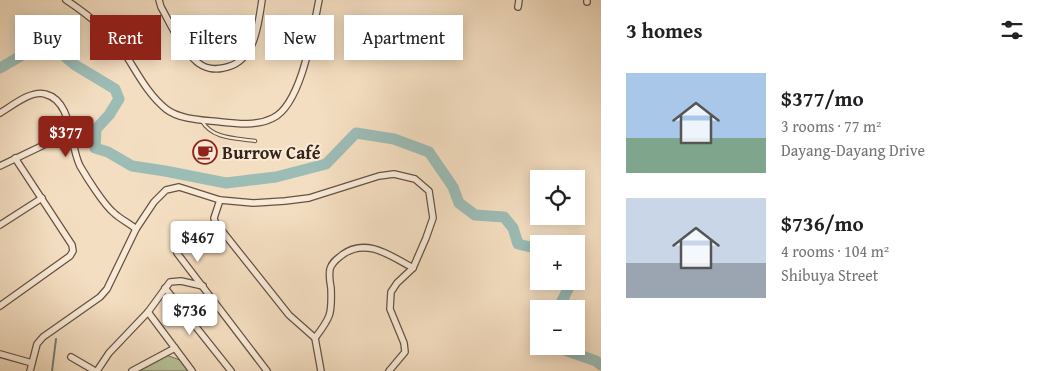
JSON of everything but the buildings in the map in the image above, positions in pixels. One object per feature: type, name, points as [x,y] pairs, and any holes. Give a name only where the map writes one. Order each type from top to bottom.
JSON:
[{"type":"street","points":[[66,0],[106,31],[122,50],[146,86],[166,109],[179,116],[248,125],[274,118],[290,104],[298,85],[318,0]]},
{"type":"street","points":[[159,1],[191,56],[205,67],[219,69],[234,66],[250,49],[257,28],[262,0]]},
{"type":"street","points":[[518,7],[519,0]]},
{"type":"street","points":[[0,113],[30,96],[44,94],[58,100],[66,113],[71,139],[80,166],[112,212],[136,229]]},
{"type":"street","points":[[0,166],[48,143],[71,139]]},
{"type":"street","points":[[0,306],[70,256],[73,251],[72,245],[15,158]]},
{"type":"street","points":[[30,371],[38,344],[43,337],[93,304],[107,289],[136,229],[154,202],[166,190],[179,187],[220,200],[253,203],[285,201],[309,198],[380,176],[394,174],[415,179],[428,191],[433,218],[413,268],[397,283],[391,292],[390,309],[404,342],[405,352],[389,371]]},
{"type":"street","points":[[0,225],[42,198]]},
{"type":"street","points":[[220,200],[214,218],[215,222],[289,315],[316,338],[321,371]]},
{"type":"street","points":[[316,338],[326,324],[332,310],[330,270],[335,260],[347,251],[364,247],[381,250],[413,268]]},
{"type":"street","points":[[177,253],[268,371]]},
{"type":"street","points":[[71,357],[96,371],[109,353],[148,312],[170,282],[203,286]]},
{"type":"street","points":[[165,288],[231,371]]},
{"type":"street","points":[[148,312],[192,371]]},
{"type":"street","points":[[132,371],[174,348]]},
{"type":"street","points":[[0,354],[32,363]]},
{"type":"lane","points":[[201,119],[208,130],[215,134],[255,141]]},
{"type":"green space","points":[[166,355],[180,360],[188,371],[137,371]]},
{"type":"waterway","points":[[0,68],[36,47],[49,43],[75,65],[115,89],[119,99],[109,115],[96,129],[95,148],[108,152],[132,166],[226,183],[276,177],[326,164],[356,133],[394,139],[429,152],[453,187],[459,203],[475,215],[504,217],[513,228],[518,244],[530,247]]},
{"type":"waterway","points":[[562,300],[568,290]]},
{"type":"waterway","points":[[52,371],[56,339]]},
{"type":"waterway","points":[[579,355],[596,361],[601,365]]},
{"type":"place","name":"Burrow Café","points":[[205,152]]}]
